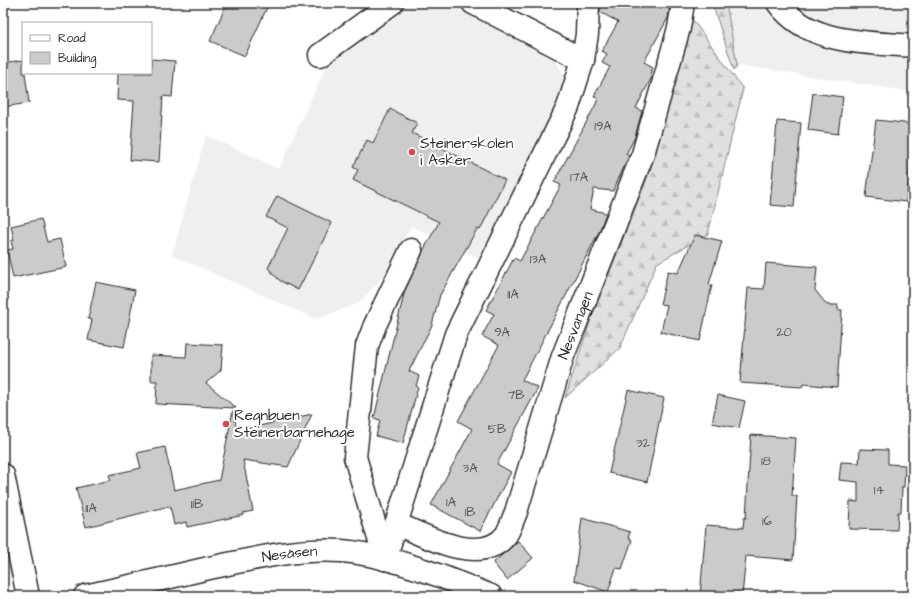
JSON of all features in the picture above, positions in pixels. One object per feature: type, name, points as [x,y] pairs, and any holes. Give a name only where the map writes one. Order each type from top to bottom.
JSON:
[{"type":"street","points":[[320,55],[392,3]]},
{"type":"street","points":[[473,3],[583,60]]},
{"type":"street","points":[[385,559],[456,334],[568,107],[583,60],[587,34],[588,3]]},
{"type":"street","name":"Nesvangen","points":[[397,524],[452,547],[490,548],[506,535],[520,497],[562,356],[643,154],[678,28],[683,3]]},
{"type":"street","points":[[778,3],[788,16],[811,31],[850,41],[913,46]]},
{"type":"street","points":[[385,559],[355,457],[367,346],[375,325],[411,250]]},
{"type":"street","points":[[3,474],[28,596]]},
{"type":"street","name":"Nesåsen","points":[[85,596],[271,555],[341,551],[385,559],[451,580],[491,596]]},
{"type":"shaded area","name":"Steinerskolen i Asker","points":[[408,3],[454,3],[550,51],[566,78],[563,104],[481,259],[411,226],[380,281],[357,304],[316,319],[172,255],[206,135],[279,169],[329,60],[378,19]]},
{"type":"shaded area","points":[[726,3],[913,3],[913,92],[737,65]]},
{"type":"green space","points":[[712,3],[726,3],[737,65],[734,70]]},
{"type":"green space","points":[[692,19],[743,89],[708,234],[657,263],[620,348],[565,398],[591,319],[650,171]]},
{"type":"building","points":[[227,3],[269,3],[245,56],[210,41]]},
{"type":"building","points":[[600,3],[670,3],[668,18],[644,62],[653,67],[650,74],[653,75],[636,108],[642,111],[635,137],[626,154],[629,156],[613,191],[594,189],[590,209],[606,213],[599,232],[522,380],[538,388],[497,464],[511,472],[480,531],[431,505],[472,429],[458,421],[499,345],[482,336],[494,314],[486,310],[514,258],[520,261],[561,185],[554,182],[594,108],[598,99],[594,96],[610,67],[602,63],[607,54],[602,51],[618,22],[600,12]]},
{"type":"building","points":[[152,59],[175,61],[172,97],[163,96],[159,162],[130,160],[134,101],[117,100],[118,74],[152,74]]},
{"type":"building","points":[[22,60],[22,74],[25,74],[29,103],[3,107],[3,63]]},
{"type":"building","points":[[813,93],[843,97],[838,134],[808,130]]},
{"type":"building","points":[[390,109],[417,123],[412,133],[505,180],[480,230],[477,229],[440,295],[432,325],[409,371],[419,376],[416,386],[418,387],[403,443],[376,436],[380,420],[374,418],[405,290],[423,251],[439,222],[353,180],[358,170],[353,167],[367,140],[373,143]]},
{"type":"building","points":[[876,120],[913,124],[913,143],[906,202],[866,197]]},
{"type":"building","points":[[777,121],[801,123],[794,207],[770,205]]},
{"type":"building","points":[[277,196],[332,223],[298,290],[279,280],[268,268],[288,228],[266,217]]},
{"type":"building","points":[[41,219],[47,242],[60,239],[66,267],[13,278],[7,250],[13,249],[11,241],[14,240],[11,226]]},
{"type":"building","points":[[695,235],[722,241],[709,284],[712,285],[700,341],[661,332],[667,305],[660,304],[668,271],[678,273]]},
{"type":"building","points":[[766,263],[817,267],[815,290],[827,305],[838,305],[838,310],[842,310],[837,387],[803,384],[802,387],[740,383],[748,288],[764,289]]},
{"type":"building","points":[[96,282],[135,290],[124,347],[88,340],[92,320],[88,319]]},
{"type":"building","points":[[187,343],[223,345],[221,370],[206,383],[236,408],[156,404],[157,381],[151,381],[151,355],[186,357]]},
{"type":"building","points":[[628,390],[664,398],[647,482],[609,473]]},
{"type":"building","points":[[718,395],[745,401],[739,428],[712,423]]},
{"type":"building","points":[[233,410],[237,431],[312,414],[288,467],[243,460],[253,511],[243,513],[244,515],[187,527],[186,522],[174,525],[170,506],[86,527],[76,488],[111,480],[109,475],[141,468],[137,453],[165,447],[174,490],[219,480]]},
{"type":"building","points":[[751,435],[796,438],[792,496],[797,496],[793,560],[746,556],[742,596],[700,596],[706,525],[743,528],[744,518],[746,518]]},
{"type":"building","points":[[860,449],[888,450],[888,464],[905,465],[901,512],[898,512],[897,530],[849,529],[850,501],[858,502],[858,482],[839,480],[841,462],[859,463]]},
{"type":"building","points":[[582,518],[630,532],[628,538],[632,540],[622,569],[616,568],[608,592],[574,580]]},
{"type":"building","points":[[518,541],[533,558],[507,580],[493,563]]},
{"type":"place","name":"Steinerskolen i Asker","points":[[412,152]]},
{"type":"place","name":"Regnbuen Steinerbarnehage","points":[[226,424]]}]
